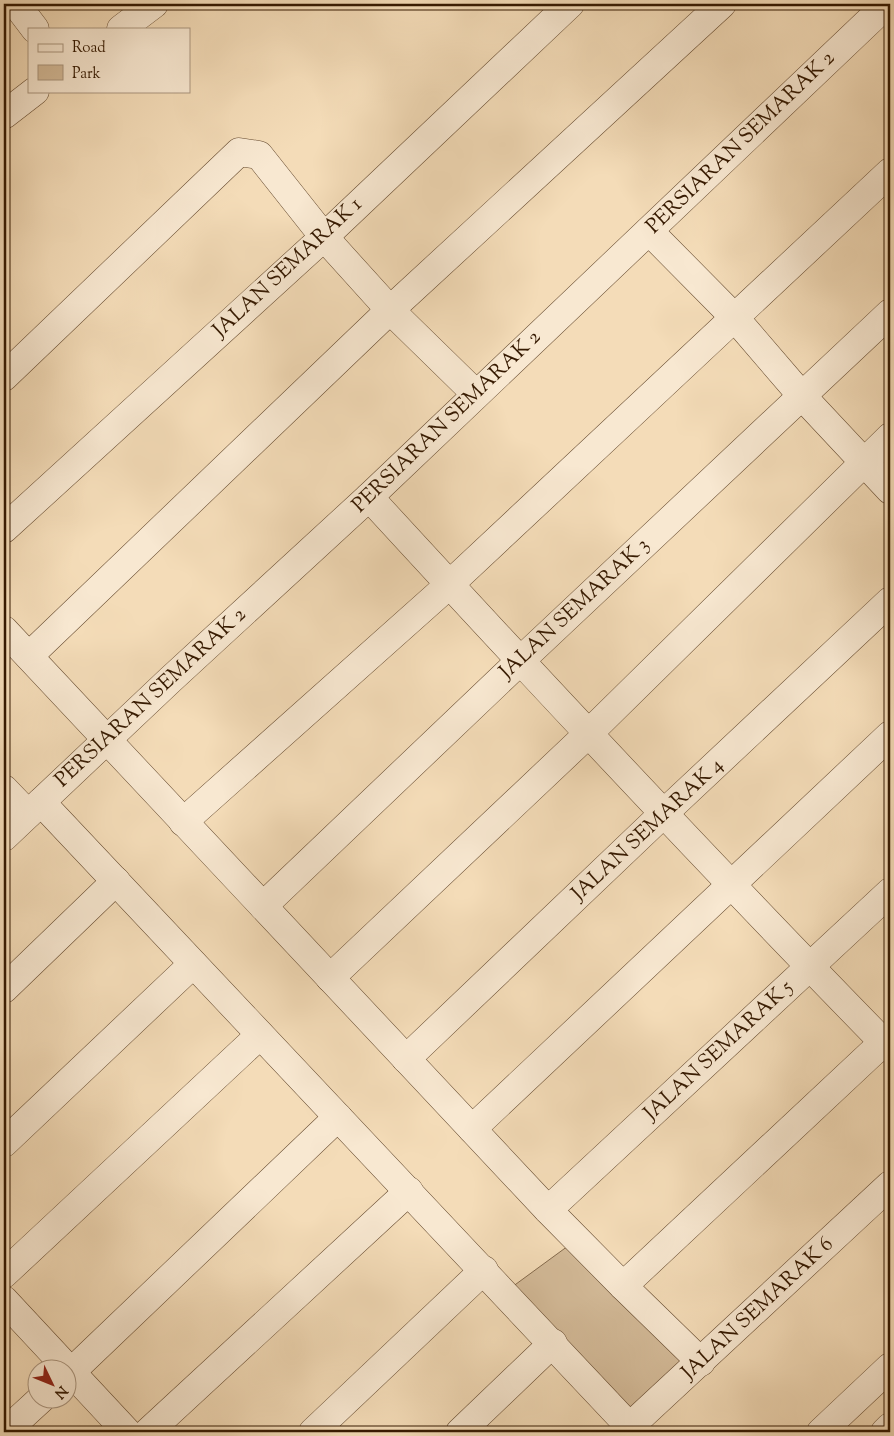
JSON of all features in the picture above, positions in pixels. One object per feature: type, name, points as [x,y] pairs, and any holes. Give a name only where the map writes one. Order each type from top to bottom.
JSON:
[{"type":"street","points":[[16,4],[34,28]]},
{"type":"street","points":[[122,28],[154,4]]},
{"type":"street","name":"JALAN SEMARAK 1","points":[[4,529],[324,237],[570,4]]},
{"type":"street","points":[[29,656],[390,310],[722,4]]},
{"type":"street","name":"PERSIARAN SEMARAK 2","points":[[4,836],[369,497],[887,4]]},
{"type":"street","points":[[4,115],[34,92]]},
{"type":"street","points":[[4,378],[239,152],[259,155],[324,237],[390,310],[476,394]]},
{"type":"street","points":[[183,822],[450,584],[890,172]]},
{"type":"street","points":[[649,231],[735,318],[802,396],[890,490]]},
{"type":"street","name":"JALAN SEMARAK 3","points":[[263,906],[890,313]]},
{"type":"street","points":[[330,978],[588,734],[890,437]]},
{"type":"street","points":[[369,497],[663,814],[888,1042],[623,1286]]},
{"type":"street","name":"JALAN SEMARAK 4","points":[[406,1059],[890,601]]},
{"type":"street","points":[[4,630],[548,1210],[701,1362]]},
{"type":"street","points":[[472,1129],[890,735]]},
{"type":"street","points":[[4,789],[34,808],[116,881],[553,1343],[627,1429]]},
{"type":"street","points":[[4,989],[116,881]]},
{"type":"street","name":"JALAN SEMARAK 5","points":[[548,1210],[890,892]]},
{"type":"street","points":[[4,1143],[194,964]]},
{"type":"street","points":[[4,1274],[260,1035]]},
{"type":"street","points":[[78,1364],[338,1117]]},
{"type":"street","name":"JALAN SEMARAK 6","points":[[627,1429],[890,1185]]},
{"type":"street","points":[[148,1432],[409,1192]]},
{"type":"street","points":[[313,1432],[484,1270]]},
{"type":"street","points":[[4,1300],[56,1358]]},
{"type":"street","points":[[460,1432],[553,1343]]},
{"type":"street","points":[[821,1432],[890,1367]]},
{"type":"street","points":[[78,1382],[127,1432]]},
{"type":"street","points":[[5,1432],[31,1408]]},
{"type":"street","points":[[885,1432],[890,1427]]},
{"type":"green space","points":[[568,1246],[684,1361],[630,1414],[512,1287]]}]
